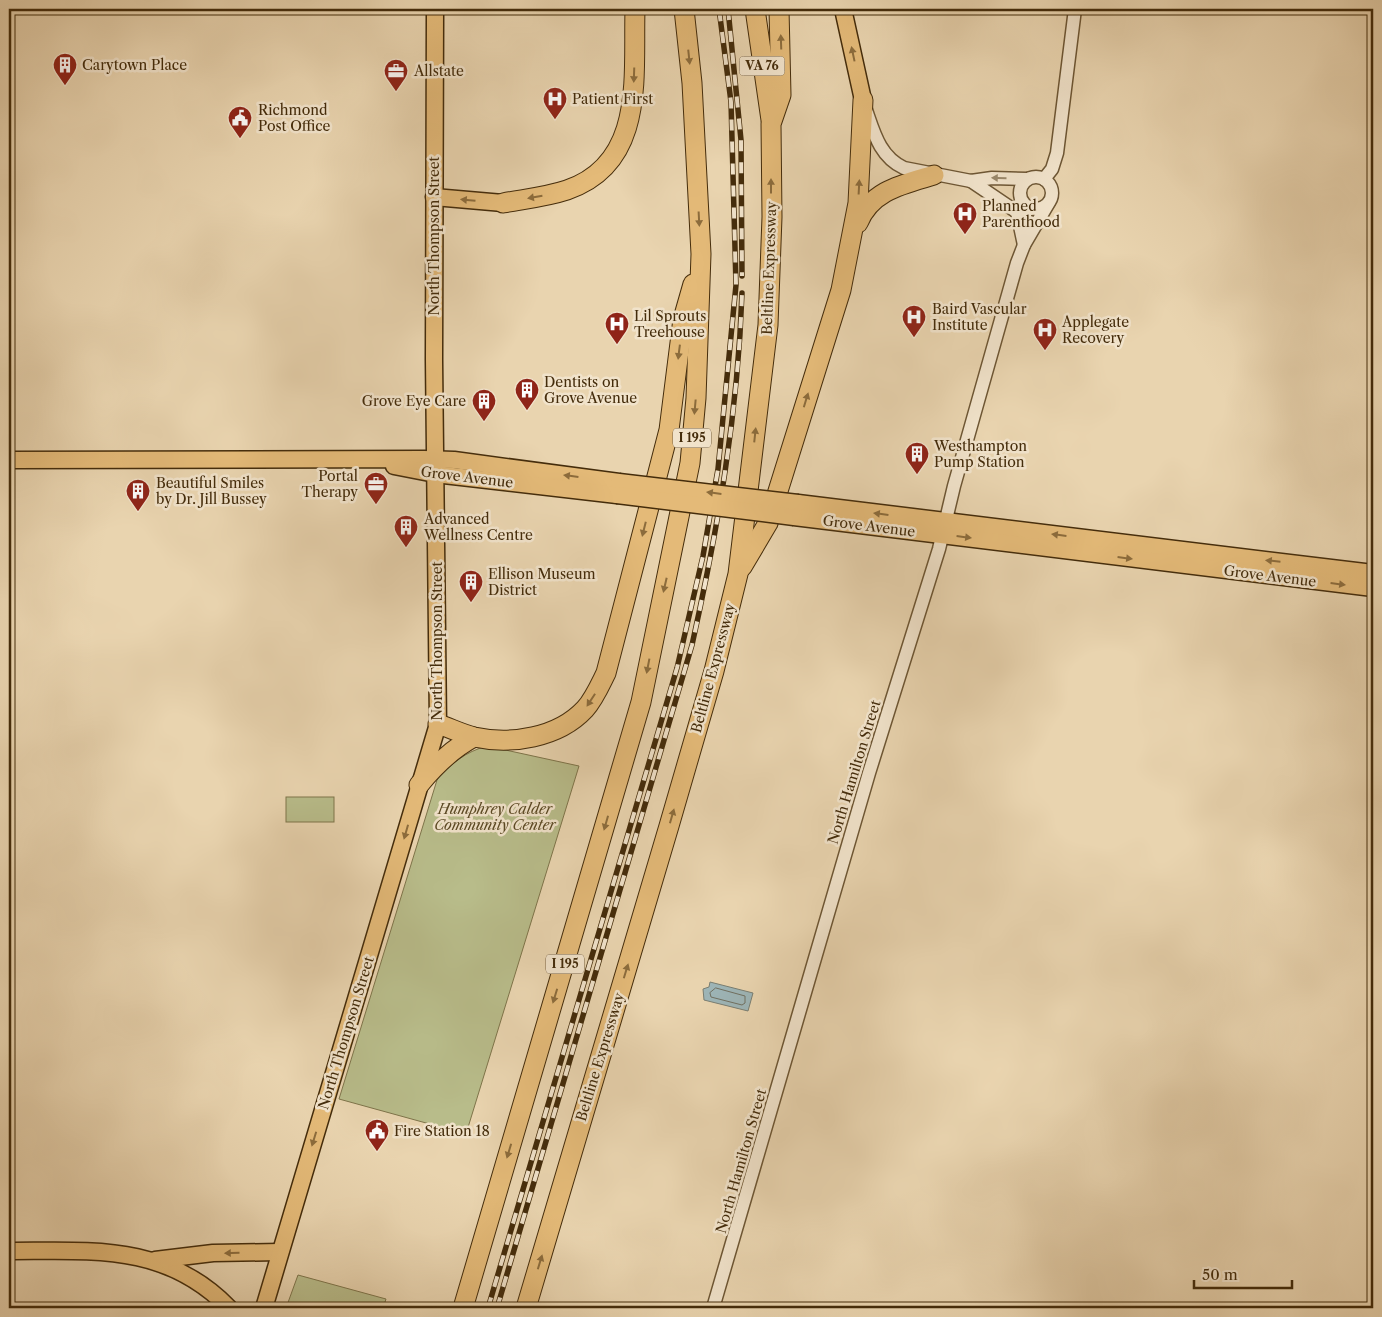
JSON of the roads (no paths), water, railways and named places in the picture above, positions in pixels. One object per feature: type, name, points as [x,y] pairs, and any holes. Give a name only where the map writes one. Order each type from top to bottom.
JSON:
[{"type":"highway","points":[[503,203],[568,190],[586,182],[613,159],[623,144],[629,123],[633,90],[635,9]]},
{"type":"highway","name":"I 195","points":[[462,1308],[641,702],[690,464],[696,398],[701,254],[692,83],[684,9]]},
{"type":"highway","name":"VA 76","points":[[755,9],[771,124]]},
{"type":"highway","name":"Beltline Expressway","points":[[526,1308],[672,817],[714,671],[738,574],[768,325],[772,217],[771,124],[781,95],[779,9]]},
{"type":"highway","points":[[738,574],[768,523],[841,290],[858,203],[863,100]]},
{"type":"highway","points":[[853,235],[865,210],[881,194],[892,188],[934,175]]},
{"type":"highway","points":[[438,724],[474,736],[511,740],[532,737],[553,730],[572,720],[585,708],[606,673],[669,430],[683,320],[701,254]]},
{"type":"highway","points":[[419,785],[442,759],[456,747],[474,736]]},
{"type":"main road","name":"North Thompson Street","points":[[264,1308],[438,724],[435,467],[435,9]]},
{"type":"main road","points":[[843,9],[863,100]]},
{"type":"main road","points":[[434,197],[503,203]]},
{"type":"main road","name":"Grove Avenue","points":[[9,460],[364,460],[618,488],[944,528],[1373,573]]},
{"type":"main road","name":"Grove Avenue","points":[[944,528],[1373,588]]},
{"type":"main road","points":[[9,1251],[102,1252],[129,1254],[153,1260],[192,1277],[229,1308]]},
{"type":"main road","points":[[153,1260],[213,1254],[280,1252]]},
{"type":"street","points":[[1044,179],[1052,170],[1057,153],[1075,9]]},
{"type":"street","points":[[863,100],[878,142],[889,159],[904,168],[971,182],[992,178],[1027,179],[1036,176],[1044,179],[1052,191],[1048,204],[1040,209],[1017,212],[971,182]]},
{"type":"street","points":[[1027,179],[1021,186],[1020,199],[1024,205],[1031,209]]},
{"type":"street","name":"North Hamilton Street","points":[[1020,199],[1017,212],[1024,245]]},
{"type":"street","name":"North Hamilton Street","points":[[713,1308],[866,782],[944,528],[954,486],[1024,245],[1048,204]]},
{"type":"water","points":[[710,982],[753,993],[748,1011],[704,1000],[703,989],[709,987]]},
{"type":"railway","points":[[488,1308],[677,668],[703,556],[718,469],[736,285],[731,102],[719,9]]},
{"type":"railway","points":[[728,9],[741,140],[742,276]]},
{"type":"railway","points":[[497,1308],[692,645],[710,558],[725,470],[736,382],[742,293]]},
{"type":"place","name":"Carytown Place","points":[[65,86]]},
{"type":"place","name":"Allstate","points":[[396,92]]},
{"type":"place","name":"Patient First","points":[[555,120]]},
{"type":"place","name":"Richmond Post Office","points":[[240,139]]},
{"type":"place","name":"Planned Parenthood","points":[[965,235]]},
{"type":"place","name":"Baird Vascular Institute","points":[[914,338]]},
{"type":"place","name":"Lil Sprouts Treehouse","points":[[617,345]]},
{"type":"place","name":"Applegate Recovery","points":[[1045,351]]},
{"type":"place","name":"Dentists on Grove Avenue","points":[[527,411]]},
{"type":"place","name":"Grove Eye Care","points":[[484,422]]},
{"type":"place","name":"Westhampton Pump Station","points":[[917,475]]},
{"type":"place","name":"Portal Therapy","points":[[376,505]]},
{"type":"place","name":"Beautiful Smiles by Dr. Jill Bussey","points":[[138,512]]},
{"type":"place","name":"Advanced Wellness Centre","points":[[406,548]]},
{"type":"place","name":"Ellison Museum District","points":[[471,603]]},
{"type":"place","name":"Fire Station 18","points":[[377,1152]]},
{"type":"park label","name":"Humphrey Calder Community Center","points":[[495,818]]}]
